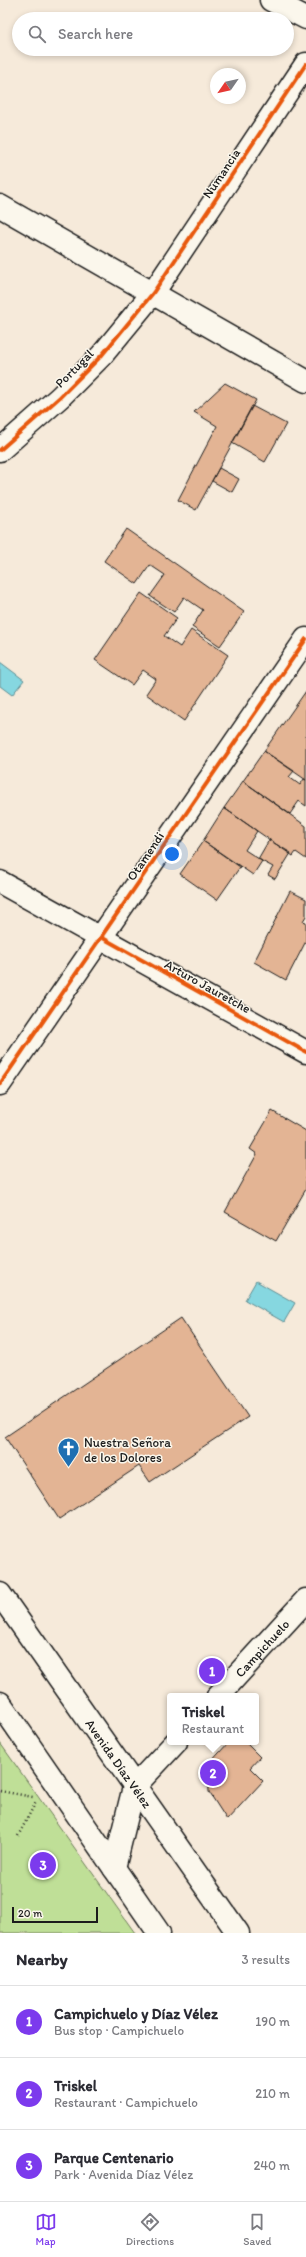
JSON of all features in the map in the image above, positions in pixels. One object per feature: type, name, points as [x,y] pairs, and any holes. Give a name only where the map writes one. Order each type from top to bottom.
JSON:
[{"type":"street","points":[[271,0],[306,18]]},
{"type":"street","name":"Numancia","points":[[153,293],[306,64]]},
{"type":"street","points":[[0,206],[306,381]]},
{"type":"street","name":"Portugal","points":[[0,450],[60,396],[102,355],[153,293]]},
{"type":"street","name":"Otamendi","points":[[0,1084],[306,639]]},
{"type":"street","name":"Arturo Jauretche","points":[[0,882],[306,1052]]},
{"type":"street","name":"Avenida Díaz Vélez","points":[[0,1594],[238,1933]]},
{"type":"street","name":"Campichuelo","points":[[221,1693],[306,1600]]},
{"type":"street","points":[[0,1703],[159,1933]]},
{"type":"street","points":[[114,1868],[134,1786],[173,1745]]},
{"type":"path","points":[[0,1791],[38,1798],[18,1836]]},
{"type":"green space","points":[[0,1743],[135,1933],[0,1933]]},
{"type":"water","points":[[0,662],[24,680],[12,695],[0,686]]},
{"type":"water","points":[[256,1281],[295,1303],[284,1322],[245,1300]]},
{"type":"building","points":[[225,383],[256,400],[196,510],[178,500],[217,426],[194,412]]},
{"type":"building","points":[[252,406],[286,424],[265,462],[232,443]]},
{"type":"building","points":[[219,468],[239,479],[232,492],[212,481]]},
{"type":"building","points":[[126,529],[244,612],[220,646],[192,627],[203,610],[184,597],[174,612],[150,596],[165,575],[150,565],[137,584],[104,561]]},
{"type":"building","points":[[141,593],[177,618],[164,636],[180,647],[191,630],[228,655],[184,721],[146,694],[156,679],[143,670],[132,685],[95,660]]},
{"type":"building","points":[[306,691],[306,780],[264,751]]},
{"type":"building","points":[[264,751],[294,771],[289,777],[300,785],[304,779],[306,780],[306,806],[299,801],[290,814],[243,781]]},
{"type":"building","points":[[243,781],[306,826],[306,859],[296,852],[293,856],[224,808]]},
{"type":"building","points":[[224,808],[257,831],[245,850],[262,861],[253,875],[203,841]]},
{"type":"building","points":[[269,840],[291,853],[275,879],[268,875],[273,867],[258,859]]},
{"type":"building","points":[[203,841],[240,867],[217,900],[180,874]]},
{"type":"building","points":[[290,891],[306,899],[306,916],[303,921],[306,922],[306,941],[286,980],[254,962]]},
{"type":"building","points":[[272,1111],[306,1131],[306,1189],[276,1241],[225,1212],[257,1154],[250,1149]]},
{"type":"building","points":[[181,1318],[248,1417],[150,1482],[139,1466],[59,1519],[5,1437]]},
{"type":"building","points":[[226,1745],[248,1745],[260,1757],[250,1768],[263,1781],[227,1820],[209,1792],[208,1765]]},
{"type":"cycle path","points":[[0,450],[60,397],[102,355],[153,293],[306,64]]},
{"type":"cycle path","points":[[0,1084],[306,639]]},
{"type":"cycle path","points":[[101,937],[306,1052]]},
{"type":"place","name":"Nuestra Señora de los Dolores","points":[[69,1468]]},
{"type":"place","name":"Campichuelo y Díaz Vélez","points":[[212,1671]]},
{"type":"place","name":"Triskel","points":[[213,1773]]},
{"type":"place","name":"Parque Centenario","points":[[43,1865]]}]
